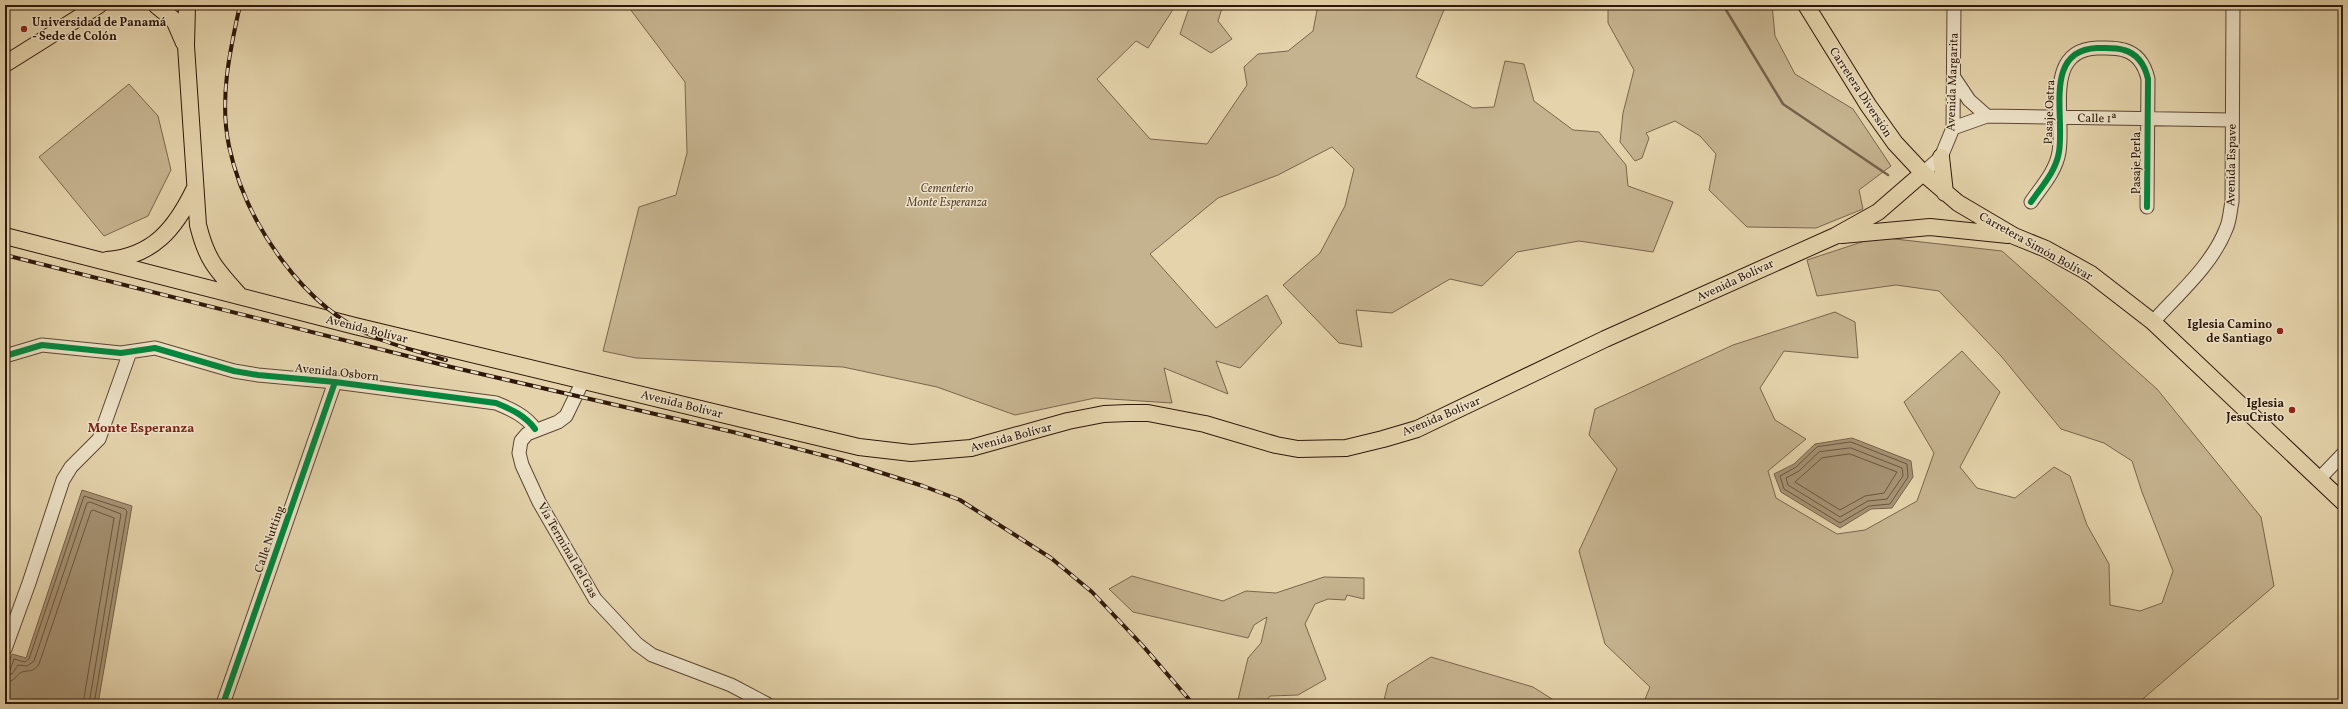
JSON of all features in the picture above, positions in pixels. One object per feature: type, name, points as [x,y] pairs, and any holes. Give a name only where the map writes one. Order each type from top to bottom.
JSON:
[{"type":"main road","points":[[5,64],[99,5]]},
{"type":"main road","points":[[156,5],[174,20],[186,46]]},
{"type":"main road","points":[[187,5],[186,46],[194,190],[198,225],[204,251],[213,266],[240,296]]},
{"type":"main road","name":"Carretera Diversión","points":[[1806,5],[1894,143],[1923,173]]},
{"type":"main road","points":[[1941,158],[1945,193]]},
{"type":"main road","name":"Carretera Simón Bolívar","points":[[1923,173],[1958,203],[2014,236],[2046,248],[2091,274],[2153,322],[2343,502]]},
{"type":"main road","name":"Avenida Bolívar","points":[[5,236],[240,296],[839,443],[896,452],[971,448],[1068,421],[1104,414],[1148,413],[1205,424],[1270,444],[1298,449],[1346,448],[1417,429],[1605,339],[1835,236],[1878,212],[1923,173]]},
{"type":"main road","points":[[100,260],[123,259],[141,252],[159,240],[176,223],[194,190]]},
{"type":"main road","name":"Carretera Simón Bolívar","points":[[1958,203],[1968,220],[1981,232]]},
{"type":"main road","points":[[1835,236],[1916,228],[1981,232],[2014,236]]},
{"type":"street","name":"Avenida Margarita","points":[[1923,173],[1941,158],[1953,128],[1955,79],[1954,5]]},
{"type":"street","name":"Avenida Espave","points":[[2153,322],[2207,263],[2218,247],[2227,227],[2232,202],[2233,5]]},
{"type":"street","name":"Pasaje Ostra","points":[[2031,202],[2056,163],[2059,151],[2060,80],[2066,61],[2081,50],[2113,48],[2128,51],[2136,56],[2146,70],[2148,119]]},
{"type":"street","points":[[1953,128],[1986,116],[1969,100],[1955,79]]},
{"type":"street","name":"Calle 1ª","points":[[1986,116],[2232,120]]},
{"type":"street","name":"Pasaje Perla","points":[[2147,207],[2148,119]]},
{"type":"street","name":"Avenida Osborn","points":[[5,356],[27,348],[47,345],[121,353],[143,348],[155,348],[234,371],[273,377],[335,382],[496,403],[523,418],[535,429]]},
{"type":"street","points":[[5,649],[63,480],[71,467],[98,439],[106,424],[130,352]]},
{"type":"street","name":"Vía Terminal del Gas","points":[[583,381],[574,396],[566,416],[558,422],[535,429],[527,434],[520,442],[519,452],[522,465],[540,502],[595,599],[637,644],[652,655],[731,685],[767,704]]},
{"type":"street","name":"Calle Nutting","points":[[223,704],[335,382]]},
{"type":"street","points":[[2319,479],[2343,454]]},
{"type":"green space","name":"Cementerio Monte Esperanza","points":[[627,5],[1176,5],[1148,48],[1136,41],[1097,79],[1150,139],[1207,144],[1247,85],[1244,67],[1258,54],[1288,51],[1313,31],[1318,5],[1446,5],[1416,77],[1473,108],[1494,107],[1505,61],[1524,64],[1534,101],[1573,130],[1599,132],[1626,165],[1628,186],[1673,202],[1653,252],[1579,241],[1517,252],[1482,286],[1450,279],[1392,313],[1356,310],[1362,347],[1339,343],[1283,285],[1320,253],[1345,206],[1354,169],[1332,147],[1278,175],[1218,198],[1150,254],[1216,328],[1267,295],[1282,323],[1240,368],[1216,361],[1228,394],[1164,368],[1172,403],[1095,398],[1015,415],[937,387],[843,367],[636,358],[603,351],[639,207],[676,195],[687,153],[685,82]]},
{"type":"green space","points":[[1186,5],[1223,5],[1218,21],[1232,39],[1211,53],[1180,34],[1189,8]]},
{"type":"green space","points":[[1608,5],[1772,5],[1775,36],[1795,74],[1853,109],[1891,166],[1859,190],[1863,209],[1816,228],[1747,227],[1709,190],[1716,154],[1700,136],[1675,121],[1646,133],[1649,138],[1642,158],[1635,161],[1620,142],[1623,113],[1634,70],[1608,23]]},
{"type":"green space","points":[[129,84],[158,116],[171,170],[148,216],[104,236],[39,157]]},
{"type":"green space","points":[[1877,237],[2002,251],[2157,389],[2261,517],[2274,586],[2137,704],[1643,704],[1650,687],[1605,644],[1579,551],[1617,469],[1589,435],[1595,409],[1733,345],[1835,312],[1855,322],[1858,358],[1784,351],[1760,388],[1775,420],[1806,439],[1768,471],[1776,498],[1837,534],[1865,530],[1917,501],[1934,453],[1904,402],[1962,351],[2000,392],[1960,467],[1977,488],[2015,498],[2054,467],[2070,476],[2087,525],[2109,564],[2110,605],[2140,611],[2162,603],[2173,571],[2142,492],[2132,461],[2104,443],[2061,429],[2001,356],[1939,291],[1896,285],[1817,296],[1807,260]]},
{"type":"green space","points":[[1132,576],[1223,601],[1246,591],[1276,593],[1324,577],[1364,578],[1364,599],[1347,595],[1345,600],[1328,599],[1315,604],[1305,624],[1326,679],[1298,695],[1270,696],[1264,704],[1237,704],[1248,658],[1261,643],[1267,617],[1254,625],[1248,638],[1133,612],[1109,589]]},
{"type":"green space","points":[[1431,657],[1533,687],[1560,704],[1383,704],[1388,684]]},
{"type":"water","points":[[1852,438],[1911,461],[1913,477],[1892,508],[1871,509],[1840,528],[1781,492],[1774,474],[1794,464],[1815,444]]},
{"type":"water","points":[[82,490],[132,506],[98,704],[5,704],[5,672],[12,654],[26,658]]},
{"type":"waterway","points":[[1723,5],[1783,104],[1888,175]]},
{"type":"railway","points":[[240,5],[229,57],[225,93],[226,128],[237,175],[248,204],[263,232],[281,259],[302,284],[325,306],[350,324],[377,338],[446,360]]},
{"type":"railway","points":[[5,255],[451,367],[733,432],[841,460],[923,486],[960,500],[1051,558],[1092,592],[1143,646],[1193,704]]},
{"type":"cycle path","points":[[2031,202],[2055,166],[2059,152],[2060,87],[2063,72],[2069,60],[2080,52],[2097,48],[2117,48],[2133,54],[2143,65],[2148,79],[2147,207]]},
{"type":"cycle path","points":[[5,356],[42,345],[121,353],[155,348],[234,371],[258,375],[335,382],[496,403],[513,410],[527,420],[535,429]]},
{"type":"cycle path","points":[[223,704],[335,382]]},
{"type":"place","name":"Universidad de Panamá - Sede de Colón","points":[[24,29]]},
{"type":"place","name":"Iglesia Camino de Santiago","points":[[2280,331]]},
{"type":"place","name":"Iglesia JesuCristo","points":[[2292,410]]},
{"type":"district","name":"Monte Esperanza","points":[[141,427]]}]
